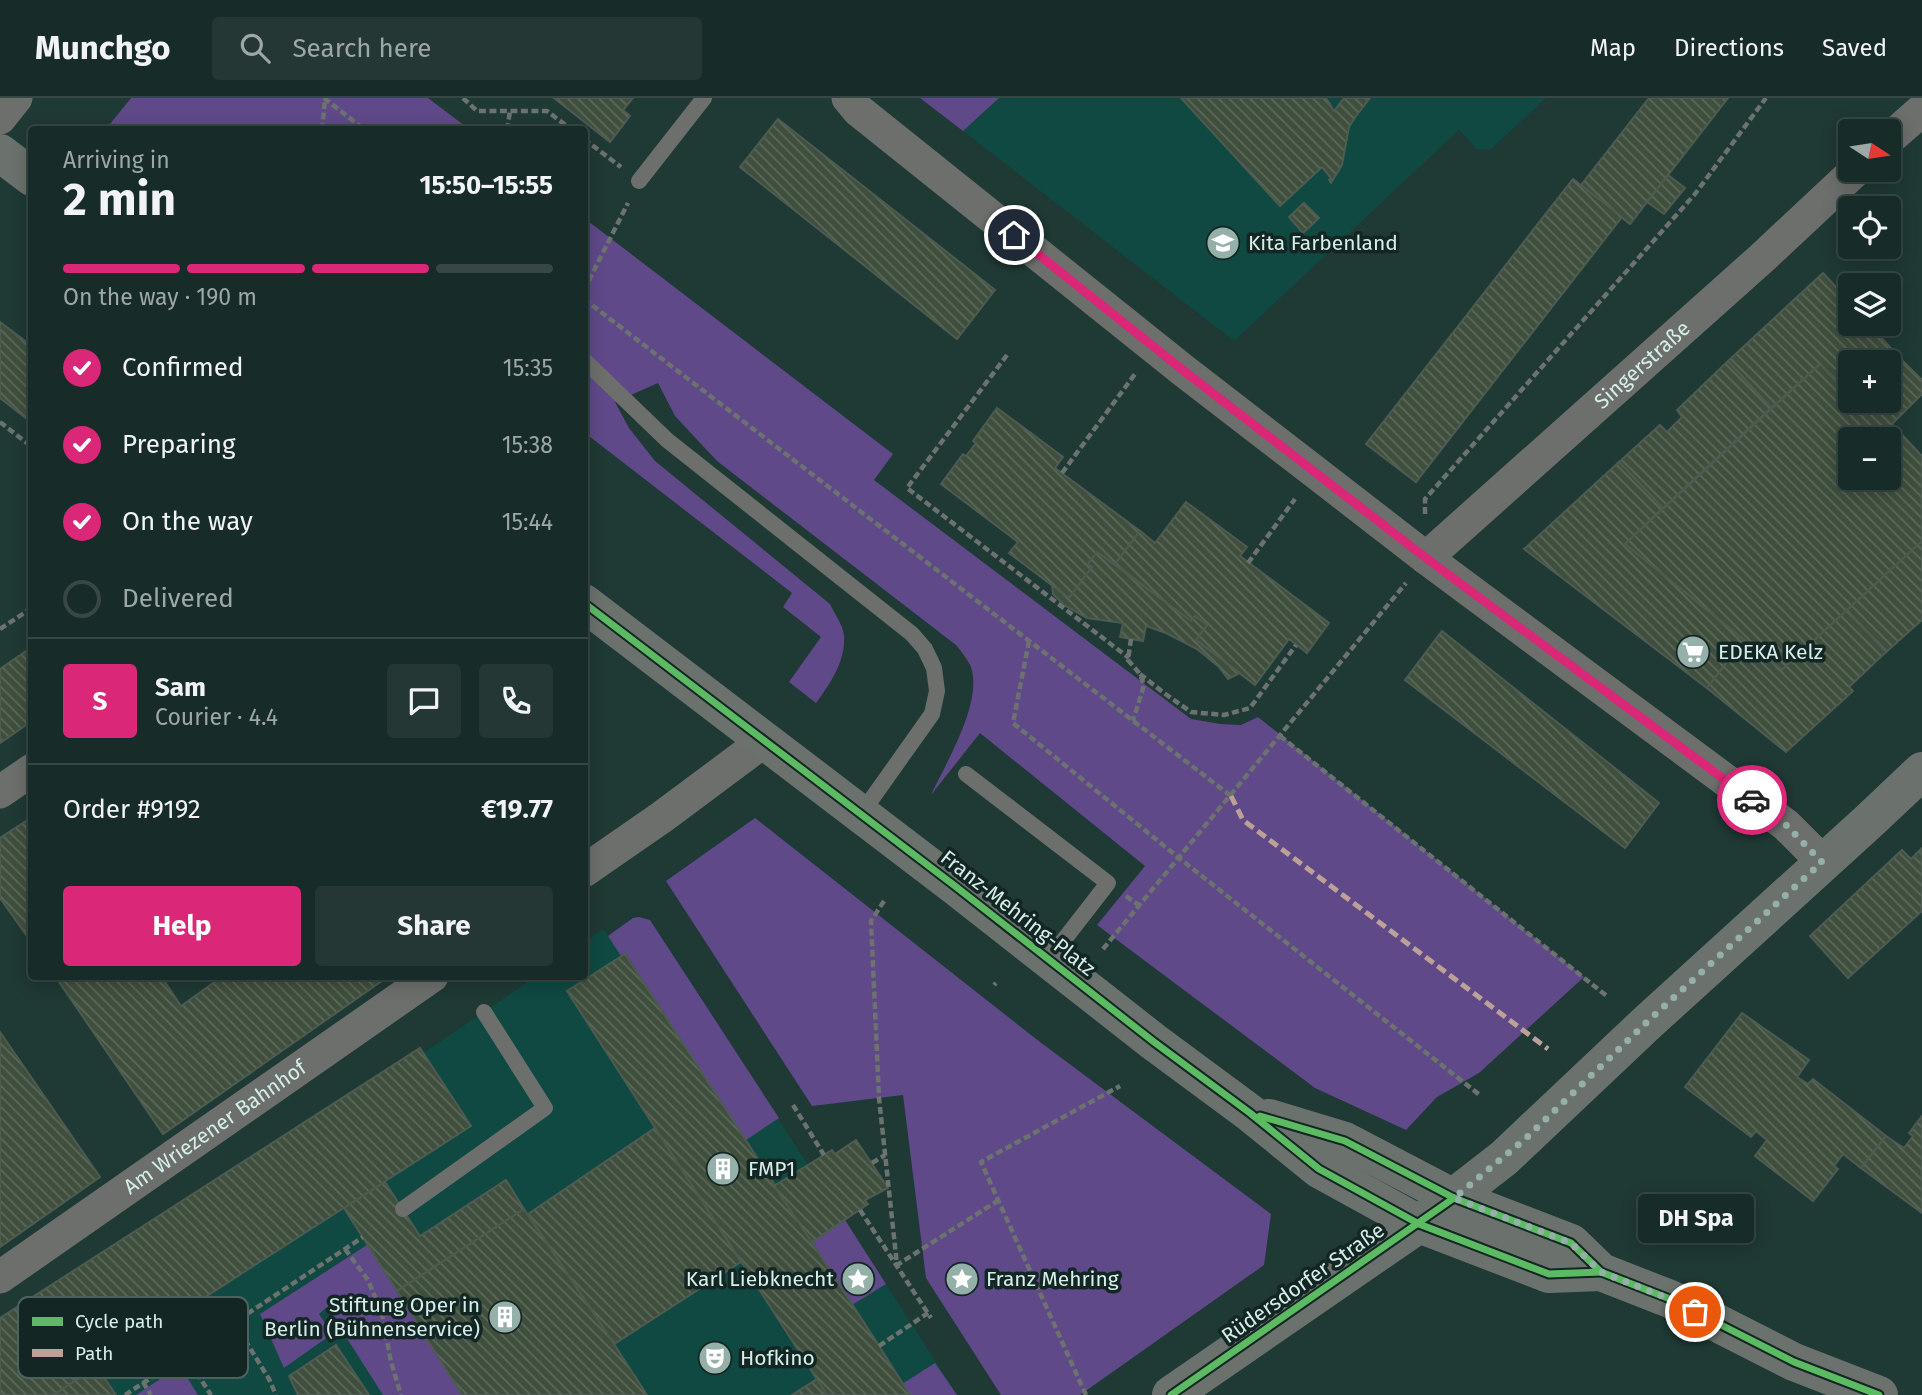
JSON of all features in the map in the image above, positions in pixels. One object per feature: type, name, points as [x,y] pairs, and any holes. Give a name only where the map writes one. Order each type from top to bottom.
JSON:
[{"type":"street","points":[[0,118],[16,98]]},
{"type":"street","points":[[848,98],[858,110],[1154,347],[1426,558],[1786,825],[1822,862]]},
{"type":"street","points":[[1901,129],[1922,110]]},
{"type":"street","name":"Singerstraße","points":[[1426,558],[1762,258],[1843,182]]},
{"type":"street","name":"Franz-Mehring-Platz","points":[[588,606],[1319,1168],[1419,1224],[1549,1274],[1601,1272]]},
{"type":"street","points":[[588,868],[764,741]]},
{"type":"street","name":"Rüdersdorfer Straße","points":[[1171,1395],[1454,1198],[1525,1139],[1648,1021],[1922,771]]},
{"type":"street","points":[[0,792],[28,773]]},
{"type":"street","name":"Am Wriezener Bahnhof","points":[[0,1277],[426,980]]},
{"type":"street","name":"Franz-Mehring-Platz","points":[[1250,1113],[1345,1140],[1454,1198],[1571,1243],[1601,1272]]},
{"type":"street","points":[[1601,1272],[1670,1299],[1794,1362],[1879,1395]]},
{"type":"lane","points":[[639,181],[704,98]]},
{"type":"lane","points":[[588,364],[667,440],[912,634],[925,649],[933,668],[937,691],[932,714],[861,814]]},
{"type":"lane","points":[[966,774],[1108,883],[1049,959]]},
{"type":"lane","points":[[402,1209],[545,1108],[484,1012]]},
{"type":"path","points":[[322,126],[325,98]]},
{"type":"path","points":[[325,98],[360,126]]},
{"type":"path","points":[[463,98],[477,111],[547,111],[567,126]]},
{"type":"path","points":[[1103,949],[1426,558],[1425,499],[1695,194],[1766,98]]},
{"type":"path","points":[[508,126],[510,111]]},
{"type":"path","points":[[588,142],[639,181],[588,282]]},
{"type":"path","points":[[588,302],[1231,796]]},
{"type":"path","points":[[1062,473],[1154,347]]},
{"type":"path","points":[[1007,355],[907,488],[1129,658]]},
{"type":"path","points":[[0,422],[28,444]]},
{"type":"path","points":[[1248,563],[1315,472]]},
{"type":"path","points":[[0,629],[28,611]]},
{"type":"path","points":[[1131,639],[1128,660],[1140,674],[1191,712],[1224,715],[1250,708],[1296,645]]},
{"type":"path","points":[[1029,641],[1013,723],[1480,1096]]},
{"type":"path","points":[[1133,721],[1144,685],[1140,674]]},
{"type":"path","points":[[1280,736],[1608,997]]},
{"type":"path","points":[[884,901],[871,921],[879,1098],[897,1265]]},
{"type":"path","points":[[1086,1395],[981,1162],[1120,1086]]},
{"type":"path","points":[[793,1105],[824,1155]]},
{"type":"path","points":[[872,1163],[885,1155]]},
{"type":"path","points":[[897,1265],[999,1200]]},
{"type":"path","points":[[860,1210],[930,1315],[879,1346]]},
{"type":"path","points":[[248,1313],[363,1237]]},
{"type":"path","points":[[345,1249],[368,1280],[382,1314],[391,1363],[401,1395]]},
{"type":"path","points":[[248,1345],[276,1395]]},
{"type":"path","points":[[125,1395],[150,1378]]},
{"type":"path","points":[[200,1378],[211,1395]]},
{"type":"path","points":[[144,1382],[151,1395]]},
{"type":"shaded area","points":[[131,98],[428,98],[465,126],[108,126]]},
{"type":"shaded area","points":[[920,98],[999,98],[963,131]]},
{"type":"shaded area","name":"Kita Farbenland","points":[[999,98],[1546,98],[1490,150],[1477,149],[1459,130],[1234,341],[963,131]]},
{"type":"shaded area","points":[[588,221],[893,454],[874,480],[1191,719],[1241,725],[1258,717],[1584,977],[1479,1073],[1437,1097],[1406,1130],[1315,1088],[1097,925],[1145,866],[980,733],[931,795],[961,732],[972,697],[971,667],[956,645],[717,461],[675,416],[658,383],[615,402],[629,428],[655,461],[830,604],[842,627],[844,645],[836,672],[816,703],[789,682],[821,637],[783,607],[792,593],[588,435]]},
{"type":"shaded area","points":[[755,818],[1040,1042],[1271,1214],[1264,1265],[1080,1395],[1001,1395],[926,1278],[903,1095],[812,1106],[666,881]]},
{"type":"shaded area","points":[[633,918],[650,920],[808,1165],[832,1150],[836,1154],[856,1140],[872,1163],[888,1188],[865,1199],[868,1204],[845,1220],[957,1395],[0,1395],[0,1318],[18,1306],[18,1378],[248,1378],[248,1297],[33,1297],[420,1048],[425,1052],[531,980],[588,980],[588,940],[603,929],[608,936]]},
{"type":"shaded area","points":[[633,918],[650,920],[779,1118],[746,1140],[626,954],[621,956],[608,936]]},
{"type":"shaded area","points":[[845,1220],[886,1284],[852,1305],[812,1242]]},
{"type":"shaded area","points":[[367,1245],[462,1395],[383,1395],[327,1307],[319,1314],[332,1334],[284,1368],[260,1314]]},
{"type":"shaded area","points":[[935,1363],[957,1395],[910,1395],[902,1384]]},
{"type":"shaded area","points":[[162,1378],[187,1378],[198,1395],[136,1395]]},
{"type":"building","points":[[554,98],[633,98],[623,110],[630,116],[610,142]]},
{"type":"building","points":[[1181,98],[1326,98],[1334,111],[1344,98],[1370,98],[1349,127],[1342,165],[1331,183],[1331,178],[1322,167],[1280,206]]},
{"type":"building","points":[[1649,98],[1728,98],[1630,224],[1581,185]]},
{"type":"building","points":[[778,119],[995,290],[957,339],[740,167]]},
{"type":"building","points":[[1668,175],[1685,188],[1664,214],[1647,202]]},
{"type":"building","points":[[1573,179],[1622,217],[1416,482],[1366,444]]},
{"type":"building","points":[[1304,203],[1319,218],[1303,233],[1289,217]]},
{"type":"building","points":[[1823,273],[1838,289],[1838,336],[1880,336],[1893,350],[1838,350],[1838,384],[1820,364],[1771,408],[1728,361]]},
{"type":"building","points":[[0,322],[28,343],[28,420],[0,398]]},
{"type":"building","points":[[1901,359],[1922,380],[1922,394],[1892,424],[1895,427],[1838,427],[1838,490],[1901,490],[1901,434],[1922,456],[1922,541],[1782,670],[1625,544],[1820,364],[1838,384],[1838,413],[1901,413]]},
{"type":"building","points":[[1728,361],[1771,408],[1663,508],[1619,462],[1660,425],[1667,432],[1682,417],[1677,410]]},
{"type":"building","points":[[997,408],[1063,457],[1055,468],[1140,531],[1115,564],[1097,552],[1088,564],[1092,567],[1069,598],[1009,553],[1018,542],[941,484],[963,454],[966,456],[976,443],[973,441]]},
{"type":"building","points":[[1619,462],[1663,508],[1625,544],[1744,640],[1707,688],[1524,549]]},
{"type":"building","points":[[1186,502],[1247,547],[1240,556],[1329,623],[1307,653],[1289,639],[1255,685],[1196,640],[1207,625],[1195,616],[1191,621],[1115,564],[1140,531],[1155,543]]},
{"type":"building","points":[[1922,541],[1922,620],[1886,652],[1847,610]]},
{"type":"building","points":[[1097,552],[1191,621],[1195,616],[1207,625],[1196,640],[1240,673],[1228,679],[1219,667],[1197,649],[1166,633],[1146,626],[1143,641],[1120,637],[1123,623],[1087,618],[1064,605],[1053,594],[1052,585],[1069,598],[1092,567],[1088,564]]},
{"type":"building","points":[[1847,610],[1886,652],[1849,687],[1853,691],[1786,752],[1707,688],[1744,640],[1782,670]]},
{"type":"building","points":[[1442,631],[1659,803],[1625,848],[1405,680]]},
{"type":"building","points":[[28,650],[28,724],[0,743],[0,669]]},
{"type":"building","points":[[28,820],[28,937],[0,898],[0,838]]},
{"type":"building","points":[[1922,848],[1922,911],[1848,978],[1810,936],[1902,850],[1911,859]]},
{"type":"building","name":"FMP1","points":[[625,954],[910,1395],[827,1395],[567,991]]},
{"type":"building","points":[[58,980],[164,980],[181,1006],[217,980],[383,980],[163,1134]]},
{"type":"building","points":[[1742,1013],[1809,1060],[1797,1077],[1808,1084],[1813,1079],[1886,1136],[1861,1168],[1843,1154],[1834,1166],[1838,1169],[1813,1201],[1755,1156],[1767,1140],[1756,1131],[1751,1137],[1685,1087]]},
{"type":"building","points":[[0,1032],[100,1177],[0,1247]]},
{"type":"building","points":[[420,1048],[471,1126],[205,1297],[33,1297]]},
{"type":"building","points":[[1922,1116],[1922,1213],[1861,1168],[1886,1136],[1904,1148],[1913,1136],[1909,1133]]},
{"type":"building","points":[[655,1128],[741,1262],[614,1344],[528,1214]]},
{"type":"building","points":[[856,1140],[888,1188],[865,1200],[868,1204],[812,1242],[774,1186],[832,1150],[835,1154]]},
{"type":"building","points":[[506,1180],[524,1209],[397,1291],[344,1208],[385,1182],[420,1236]]},
{"type":"building","name":"Stiftung Oper in Berlin (Bühnenservice)","points":[[524,1209],[647,1395],[462,1395],[397,1291]]},
{"type":"building","points":[[18,1306],[18,1378],[79,1378],[53,1395],[0,1395],[0,1318]]},
{"type":"building","points":[[336,1345],[369,1395],[298,1395],[289,1376]]},
{"type":"building","points":[[80,1378],[104,1378],[116,1395],[53,1395]]},
{"type":"building","points":[[817,1379],[827,1395],[792,1395]]},
{"type":"marked path","points":[[1231,796],[1243,820],[1548,1049]]},
{"type":"cycle path","points":[[588,606],[1250,1113],[1319,1169],[1419,1224],[1549,1274],[1601,1272]]},
{"type":"cycle path","points":[[1260,1116],[1345,1141],[1454,1198],[1571,1243],[1601,1272],[1670,1299],[1794,1362],[1879,1395]]},
{"type":"cycle path","points":[[1171,1395],[1454,1198]]},
{"type":"way so far","points":[[1695,1312],[1670,1299],[1601,1272],[1571,1243],[1454,1198],[1525,1139],[1648,1021],[1822,862],[1786,825],[1752,800]]},
{"type":"place","name":"Kita Farbenland","points":[[1223,243]]},
{"type":"place","name":"EDEKA Kelz","points":[[1693,652]]},
{"type":"place","name":"FMP1","points":[[723,1169]]},
{"type":"place","name":"Karl Liebknecht","points":[[858,1279]]},
{"type":"place","name":"Franz Mehring","points":[[962,1279]]},
{"type":"place","name":"DH Spa","points":[[1695,1312]]},
{"type":"place","name":"Stiftung Oper in Berlin (Bühnenservice)","points":[[505,1317]]},
{"type":"place","name":"Hofkino","points":[[715,1358]]},
{"type":"route","points":[[1014,235],[1184,371],[1426,558],[1752,800]]}]
